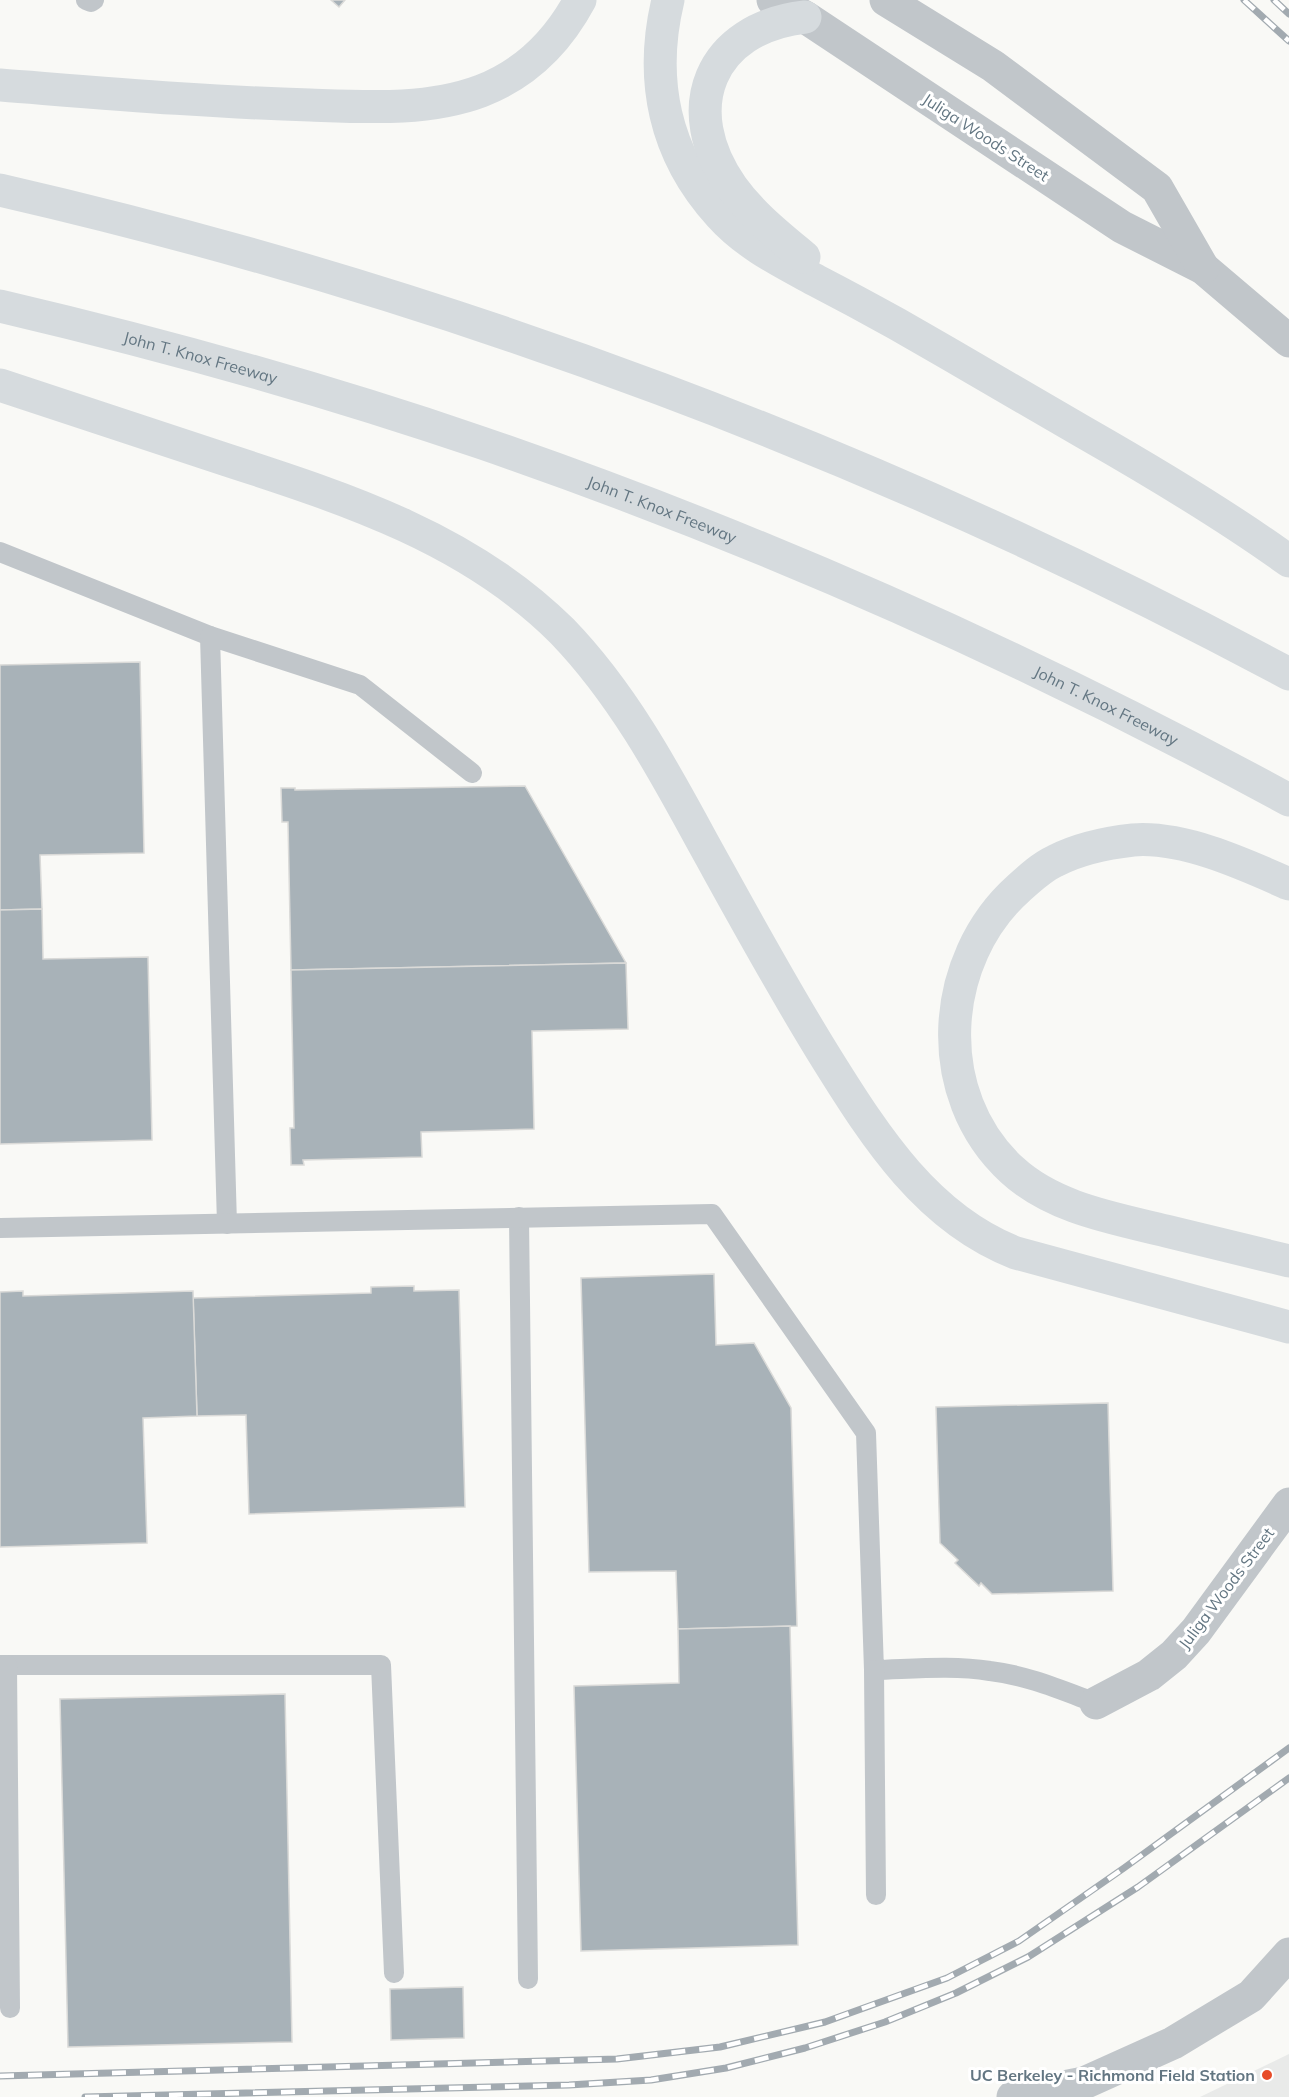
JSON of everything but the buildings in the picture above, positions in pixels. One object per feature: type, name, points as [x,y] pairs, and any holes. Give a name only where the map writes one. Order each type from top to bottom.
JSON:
[{"type":"highway","points":[[0,85],[284,105],[384,106],[444,101],[500,82],[533,60],[561,31],[580,0]]},
{"type":"highway","points":[[668,0],[660,47],[660,78],[669,130],[697,186],[720,215],[745,239],[776,259],[856,301],[1174,485],[1244,529],[1289,561]]},
{"type":"highway","points":[[805,17],[784,19],[765,26],[733,46],[710,81],[706,103],[707,125],[716,157],[731,186],[743,202],[774,232],[856,301]]},
{"type":"highway","points":[[0,190],[200,240],[348,283],[519,338],[647,384],[831,457],[983,523],[1123,589],[1289,674]]},
{"type":"highway","name":"John T. Knox Freeway","points":[[0,306],[197,356],[402,417],[514,454],[669,512],[790,560],[975,642],[1156,730],[1289,801]]},
{"type":"highway","points":[[0,385],[353,502],[429,536],[465,555],[500,579],[560,629],[588,659],[614,693],[658,762],[773,968],[841,1082],[881,1140],[928,1197],[970,1231],[992,1244],[1016,1253],[1289,1327]]},
{"type":"highway","points":[[1289,884],[1225,857],[1194,847],[1164,842],[1136,840],[1107,844],[1080,850],[1053,862],[1005,900],[985,926],[972,950],[961,980],[956,1010],[955,1040],[957,1068],[964,1098],[976,1125],[1012,1170],[1040,1190],[1067,1204],[1099,1214],[1289,1261]]},
{"type":"street","name":"Juliga Woods Street","points":[[773,0],[805,17],[1122,227],[1203,268],[1289,341]]},
{"type":"street","name":"Juliga Woods Street","points":[[886,0],[993,66],[1156,189],[1203,268]]},
{"type":"street","name":"Juliga Woods Street","points":[[1096,1703],[1149,1675],[1174,1654],[1196,1631],[1289,1504]]},
{"type":"street","points":[[1013,2097],[1084,2083],[1173,2043],[1251,1996],[1289,1954]]},
{"type":"lane","points":[[86,0],[91,2],[94,0]]},
{"type":"lane","points":[[0,552],[210,636],[360,685],[472,773]]},
{"type":"lane","points":[[210,636],[227,1224]]},
{"type":"lane","points":[[0,1228],[712,1214],[866,1433],[874,1670],[876,1895]]},
{"type":"lane","points":[[519,1217],[528,1979]]},
{"type":"lane","points":[[10,2008],[5,1927],[3,1665],[381,1665],[394,1973]]},
{"type":"lane","points":[[874,1670],[964,1668],[992,1671],[1050,1686],[1096,1703]]},
{"type":"shaded area","name":"UC Berkeley - Richmond Field Station","points":[[1289,2054],[1289,2097],[1200,2097]]},
{"type":"railway","points":[[1244,0],[1289,41]]},
{"type":"railway","points":[[1274,0],[1289,14]]},
{"type":"railway","points":[[0,2076],[617,2059],[720,2047],[825,2022],[947,1978],[1019,1941],[1289,1748]]},
{"type":"railway","points":[[85,2097],[569,2085],[651,2080],[726,2068],[805,2048],[885,2022],[956,1993],[1028,1957],[1138,1887],[1289,1778]]},
{"type":"place","name":"UC Berkeley - Richmond Field Station","points":[[1267,2075]]}]
